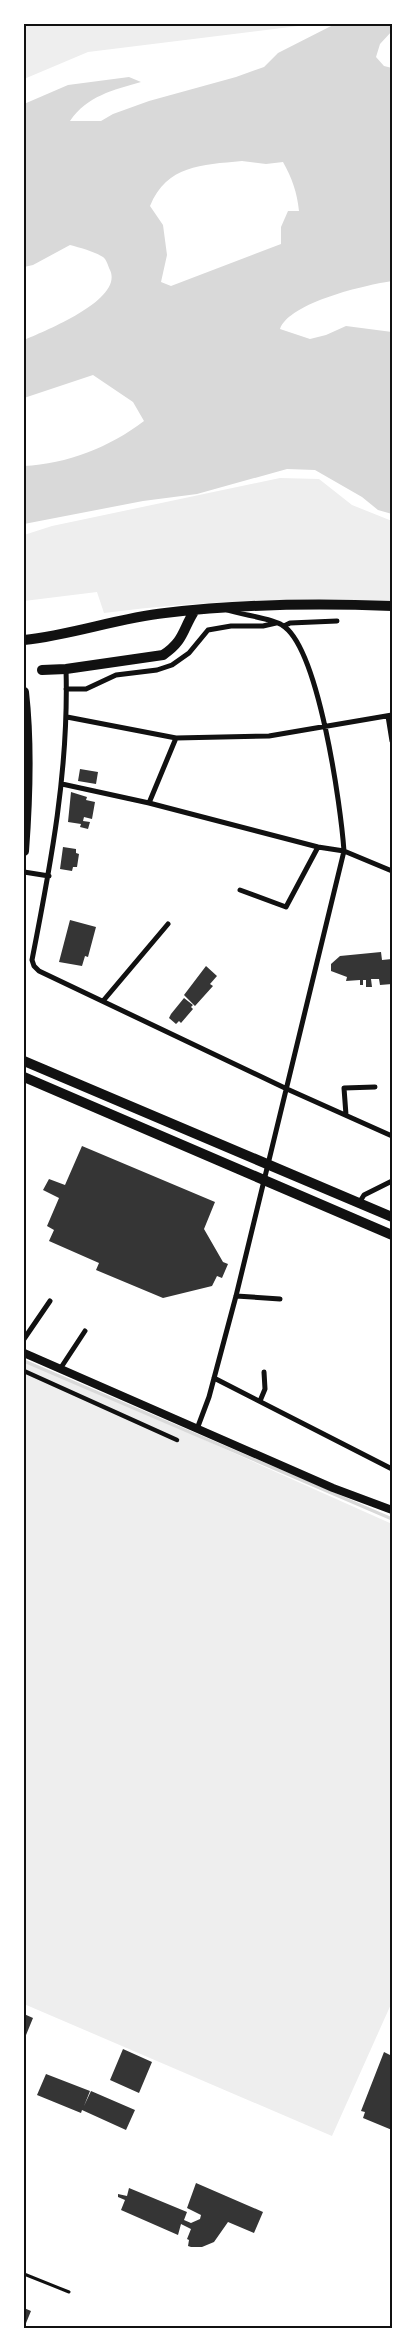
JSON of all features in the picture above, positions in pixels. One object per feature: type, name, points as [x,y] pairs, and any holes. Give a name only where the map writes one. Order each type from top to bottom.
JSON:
[{"type":"main road","points":[[24,640],[163,613],[194,610],[332,605],[392,606]]},
{"type":"main road","points":[[42,670],[66,670],[163,655],[176,647],[184,634],[186,624],[194,610]]},
{"type":"main road","points":[[24,692],[28,749],[24,851]]},
{"type":"main road","points":[[24,1061],[392,1217]]},
{"type":"main road","points":[[24,1077],[392,1235]]},
{"type":"street","points":[[197,1429],[214,1378],[236,1296],[344,851],[342,818],[326,727],[306,663],[296,641],[284,626],[220,608]]},
{"type":"street","points":[[284,626],[290,623],[338,621]]},
{"type":"street","points":[[66,689],[86,688],[116,675],[157,670],[172,665],[189,653],[208,630],[231,626],[263,626],[277,623]]},
{"type":"street","points":[[66,670],[67,717],[62,784],[49,876],[32,960],[34,966],[39,971],[287,1089],[392,1136]]},
{"type":"street","points":[[67,717],[176,738],[269,736],[390,716],[392,741]]},
{"type":"street","points":[[149,803],[176,738]]},
{"type":"street","points":[[62,784],[149,803],[318,847],[344,851],[392,871]]},
{"type":"street","points":[[240,890],[286,907],[318,847]]},
{"type":"street","points":[[24,872],[49,876]]},
{"type":"street","points":[[103,1001],[168,924]]},
{"type":"street","points":[[346,1115],[344,1088],[376,1087]]},
{"type":"street","points":[[359,1203],[364,1195],[392,1181]]},
{"type":"street","points":[[236,1296],[280,1299]]},
{"type":"street","points":[[24,1339],[50,1301]]},
{"type":"street","points":[[60,1369],[85,1332]]},
{"type":"street","points":[[24,1353],[333,1488],[392,1510]]},
{"type":"street","points":[[24,1371],[177,1440]]},
{"type":"street","points":[[260,1401],[265,1389],[264,1372]]},
{"type":"street","points":[[214,1378],[392,1468]]},
{"type":"lane","points":[[24,2274],[69,2292]]},
{"type":"shaded area","points":[[24,24],[314,24],[88,52],[24,79]]},
{"type":"shaded area","points":[[335,24],[392,24],[392,31],[380,44],[376,57],[384,66],[392,68],[392,281],[365,286],[313,303],[287,319],[280,329],[310,339],[326,335],[346,326],[392,332],[392,514],[378,510],[362,497],[315,470],[287,469],[197,494],[143,501],[24,524],[24,466],[40,465],[72,458],[117,439],[144,421],[133,402],[93,375],[24,398],[24,340],[80,313],[105,292],[111,281],[110,270],[103,257],[91,251],[70,245],[33,265],[24,267],[24,104],[68,85],[129,77],[141,82],[101,95],[84,105],[70,121],[101,121],[113,114],[149,101],[236,77],[264,67],[278,53]],"holes":[[[242,161],[266,164],[283,162],[297,198],[299,211],[288,211],[281,227],[281,244],[171,286],[161,282],[167,255],[163,225],[150,206],[157,192],[176,175],[199,166]]]},
{"type":"shaded area","points":[[280,478],[319,479],[352,505],[392,521],[392,602],[248,601],[104,613],[97,592],[24,601],[24,535],[52,526]]},
{"type":"shaded area","points":[[24,1359],[392,1524],[392,2002],[332,2136],[24,2004]]},
{"type":"building","points":[[80,769],[98,772],[96,784],[78,781]]},
{"type":"building","points":[[71,792],[87,797],[86,800],[95,802],[92,819],[84,817],[83,821],[90,822],[88,829],[80,827],[81,824],[68,822]]},
{"type":"building","points":[[63,847],[76,849],[76,853],[79,854],[77,867],[73,867],[72,871],[60,869]]},
{"type":"building","points":[[70,920],[96,927],[88,957],[85,956],[82,966],[59,962]]},
{"type":"building","points":[[381,952],[382,960],[392,959],[392,984],[380,985],[379,979],[371,979],[372,987],[366,987],[366,980],[363,980],[363,985],[360,985],[360,980],[346,981],[347,977],[331,971],[331,964],[340,956]]},
{"type":"building","points":[[206,966],[217,976],[210,984],[213,986],[195,1006],[184,995]]},
{"type":"building","points":[[184,998],[193,1005],[191,1007],[193,1009],[181,1023],[179,1021],[176,1024],[169,1018]]},
{"type":"building","points":[[82,1146],[215,1202],[204,1229],[223,1262],[228,1264],[222,1278],[217,1276],[212,1286],[163,1298],[96,1270],[99,1263],[49,1241],[54,1230],[47,1226],[59,1198],[43,1190],[49,1179],[65,1185]]},
{"type":"building","points":[[24,2014],[33,2018],[24,2040]]},
{"type":"building","points":[[123,2049],[152,2062],[139,2093],[110,2080]]},
{"type":"building","points":[[384,2052],[392,2056],[392,2130],[363,2118],[365,2112],[361,2111]]},
{"type":"building","points":[[46,2074],[90,2091],[84,2106],[91,2091],[135,2110],[126,2130],[82,2110],[81,2113],[37,2095]]},
{"type":"building","points":[[196,2183],[263,2212],[254,2233],[228,2222],[214,2242],[202,2247],[191,2247],[188,2246],[189,2240],[187,2239],[191,2229],[181,2224],[178,2235],[121,2210],[125,2200],[118,2197],[118,2194],[127,2196],[129,2188],[187,2212],[184,2220],[191,2223],[200,2219],[201,2215],[187,2208]]},
{"type":"building","points":[[24,2308],[31,2311],[24,2328]]},
{"type":"waterway","points":[[24,1361],[392,1519]]}]
